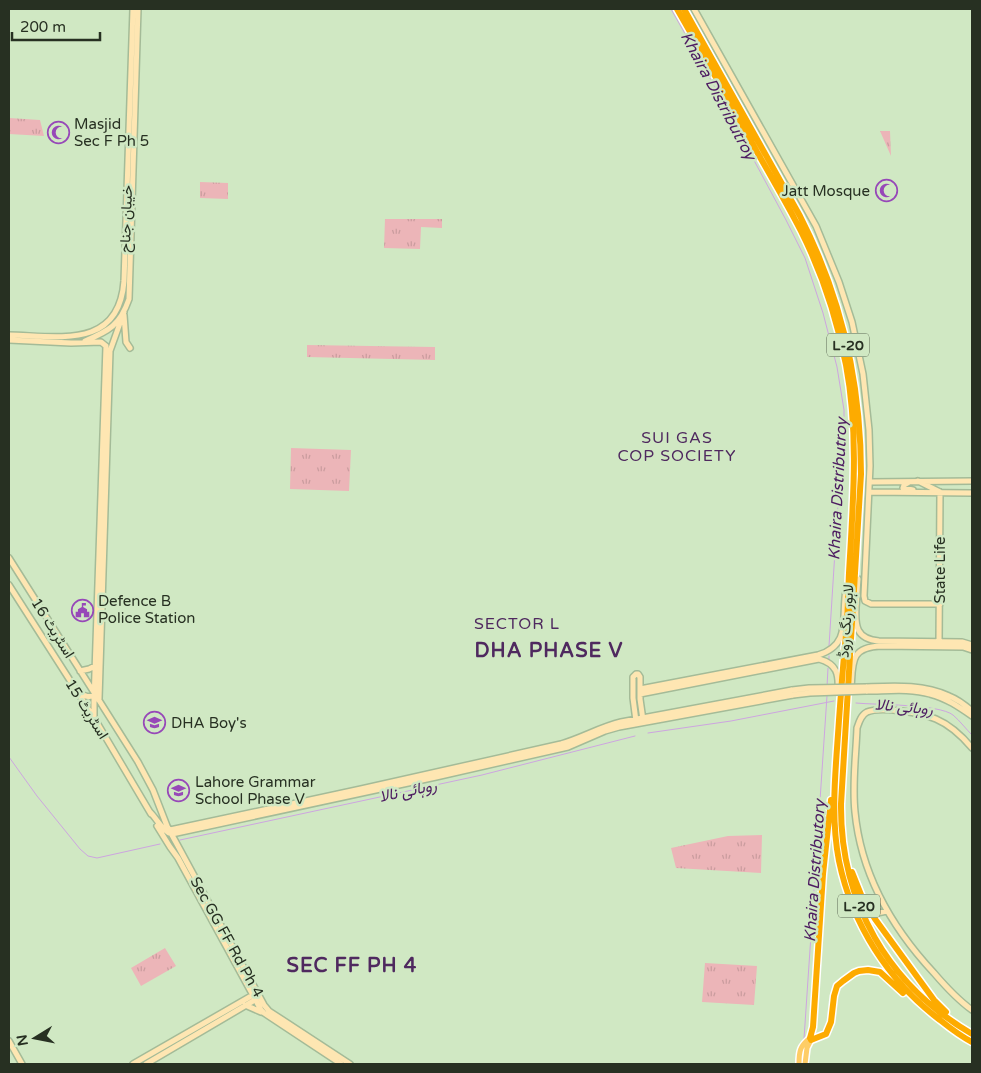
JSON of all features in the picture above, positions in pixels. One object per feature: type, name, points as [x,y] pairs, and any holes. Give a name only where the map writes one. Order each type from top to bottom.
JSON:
[{"type":"highway","name":"لاہور رنگ روڈ","points":[[677,9],[796,223],[816,264],[831,307],[847,372],[854,438],[854,482],[838,742],[835,828],[839,859],[850,900],[866,936],[886,966],[912,997],[942,1021],[970,1037]]},
{"type":"highway","name":"لاہور رنگ روڈ","points":[[684,9],[803,223],[833,292],[849,351],[858,411],[861,474],[841,804],[841,833],[847,868],[854,892],[870,929],[883,952],[911,987],[934,1009],[959,1026],[970,1037]]},
{"type":"highway","points":[[838,742],[834,753],[823,874],[814,1021],[811,1039],[826,1034],[831,1022],[834,996],[838,986],[850,975],[859,971],[875,970],[880,972],[930,1018],[942,1021]]},
{"type":"highway","points":[[841,804],[847,849],[853,874],[862,896],[872,914],[934,1000],[970,1037]]},
{"type":"highway","points":[[814,1021],[817,1032],[823,1036]]},
{"type":"main road","name":"خیبان جناح","points":[[9,335],[66,337],[92,333],[105,326],[114,315],[120,302],[124,281],[133,9]]},
{"type":"main road","name":"خیبان جناح","points":[[124,312],[128,299],[138,9]]},
{"type":"main road","points":[[694,9],[807,210],[839,282],[855,335],[863,374],[869,430],[870,482],[865,601],[871,604],[940,604]]},
{"type":"main road","points":[[81,342],[106,331],[118,321],[124,312]]},
{"type":"main road","points":[[96,721],[94,714],[110,350],[124,312]]},
{"type":"main road","points":[[124,312],[126,342],[130,348]]},
{"type":"main road","points":[[9,340],[102,343],[107,339],[110,340],[111,345]]},
{"type":"main road","points":[[96,697],[95,666],[106,349],[102,343]]},
{"type":"main road","points":[[912,481],[903,488],[923,493]]},
{"type":"main road","points":[[918,481],[940,492]]},
{"type":"main road","points":[[870,482],[972,481]]},
{"type":"main road","points":[[869,492],[972,492]]},
{"type":"main road","name":"State Life","points":[[939,644],[940,492]]},
{"type":"main road","points":[[856,552],[858,573],[856,623],[861,634],[868,639],[879,641],[939,644],[972,650]]},
{"type":"main road","name":"اسٹریٹ 16","points":[[9,558],[149,781],[158,799],[168,833]]},
{"type":"main road","points":[[844,651],[842,636],[849,573]]},
{"type":"main road","name":"اسٹریٹ 15","points":[[9,585],[96,721],[150,812],[168,833]]},
{"type":"main road","points":[[640,691],[818,655],[832,649],[842,636]]},
{"type":"main road","points":[[846,718],[854,660],[861,650],[871,646],[962,642],[972,644]]},
{"type":"main road","points":[[640,691],[822,660],[834,667],[838,678],[836,727],[838,742]]},
{"type":"main road","points":[[80,671],[95,666]]},
{"type":"main road","points":[[636,722],[633,702],[633,677],[637,674],[641,678],[640,691],[643,720]]},
{"type":"main road","points":[[168,833],[436,777],[568,747],[605,731],[643,720],[793,692],[810,693],[914,687],[949,696],[972,711]]},
{"type":"main road","points":[[866,689],[912,691],[929,694],[947,700],[972,716]]},
{"type":"main road","points":[[77,692],[84,696],[96,697]]},
{"type":"main road","points":[[168,833],[576,740],[626,719],[631,713],[633,702]]},
{"type":"main road","points":[[972,748],[958,733],[926,715],[900,711],[866,713],[857,728],[854,780],[855,813],[866,864],[887,911],[918,956],[947,988],[972,1010]]},
{"type":"main road","points":[[621,722],[636,722]]},
{"type":"main road","points":[[168,833],[175,853],[264,1013]]},
{"type":"main road","name":"Sec GG FF Rd Ph 4","points":[[168,833],[266,1009],[349,1064]]},
{"type":"main road","points":[[872,914],[887,911]]},
{"type":"main road","points":[[146,1064],[245,1005],[254,997]]},
{"type":"main road","points":[[133,1064],[254,997]]},
{"type":"main road","points":[[245,1005],[264,1013],[341,1064]]},
{"type":"main road","points":[[799,1064],[811,1039]]},
{"type":"main road","points":[[9,1041],[22,1064]]},
{"type":"main road","points":[[803,1053],[805,1064]]},
{"type":"green space","points":[[9,118],[40,120],[44,136],[9,134]]},
{"type":"green space","points":[[880,131],[890,131],[891,156]]},
{"type":"green space","points":[[200,182],[228,183],[228,199],[200,198]]},
{"type":"green space","points":[[385,219],[442,219],[442,228],[421,227],[420,249],[384,248]]},
{"type":"green space","points":[[307,345],[435,347],[435,360],[307,357]]},
{"type":"green space","points":[[291,448],[351,450],[349,491],[290,489]]},
{"type":"green space","points":[[762,835],[761,873],[676,868],[671,848],[728,836]]},
{"type":"green space","points":[[165,948],[176,966],[141,986],[131,968]]},
{"type":"green space","points":[[705,963],[757,966],[754,1005],[702,1002]]},
{"type":"waterway","name":"Khaira Distributroy","points":[[671,9],[705,69],[805,258],[823,313],[837,367],[844,410],[844,431],[829,646]]},
{"type":"waterway","name":"Khaira Distributroy","points":[[827,687],[828,668]]},
{"type":"waterway","name":"Khaira Distributory","points":[[804,1039],[827,696]]},
{"type":"waterway","name":"روہائی نالا","points":[[648,733],[731,721],[834,701]]},
{"type":"waterway","name":"روہائی نالا","points":[[856,703],[921,707],[946,711],[953,715],[972,735]]},
{"type":"waterway","name":"روہائی نالا","points":[[180,840],[482,775],[635,736]]},
{"type":"waterway","name":"روہائی نالا","points":[[9,757],[37,796],[80,849],[88,856],[97,858],[160,844]]},
{"type":"place","name":"Masjid Sec F Ph 5","points":[[58,133]]},
{"type":"place","name":"Jatt Mosque","points":[[886,191]]},
{"type":"place","name":"Defence B Police Station","points":[[82,610]]},
{"type":"place","name":"DHA Boy's","points":[[155,723]]},
{"type":"place","name":"Lahore Grammar School Phase V","points":[[179,791]]},
{"type":"district","name":"SUI GAS COP SOCIETY","points":[[677,447]]},
{"type":"district","name":"SECTOR L","points":[[517,624]]},
{"type":"district","name":"DHA PHASE V","points":[[549,651]]},
{"type":"district","name":"SEC FF PH 4","points":[[352,966]]}]
